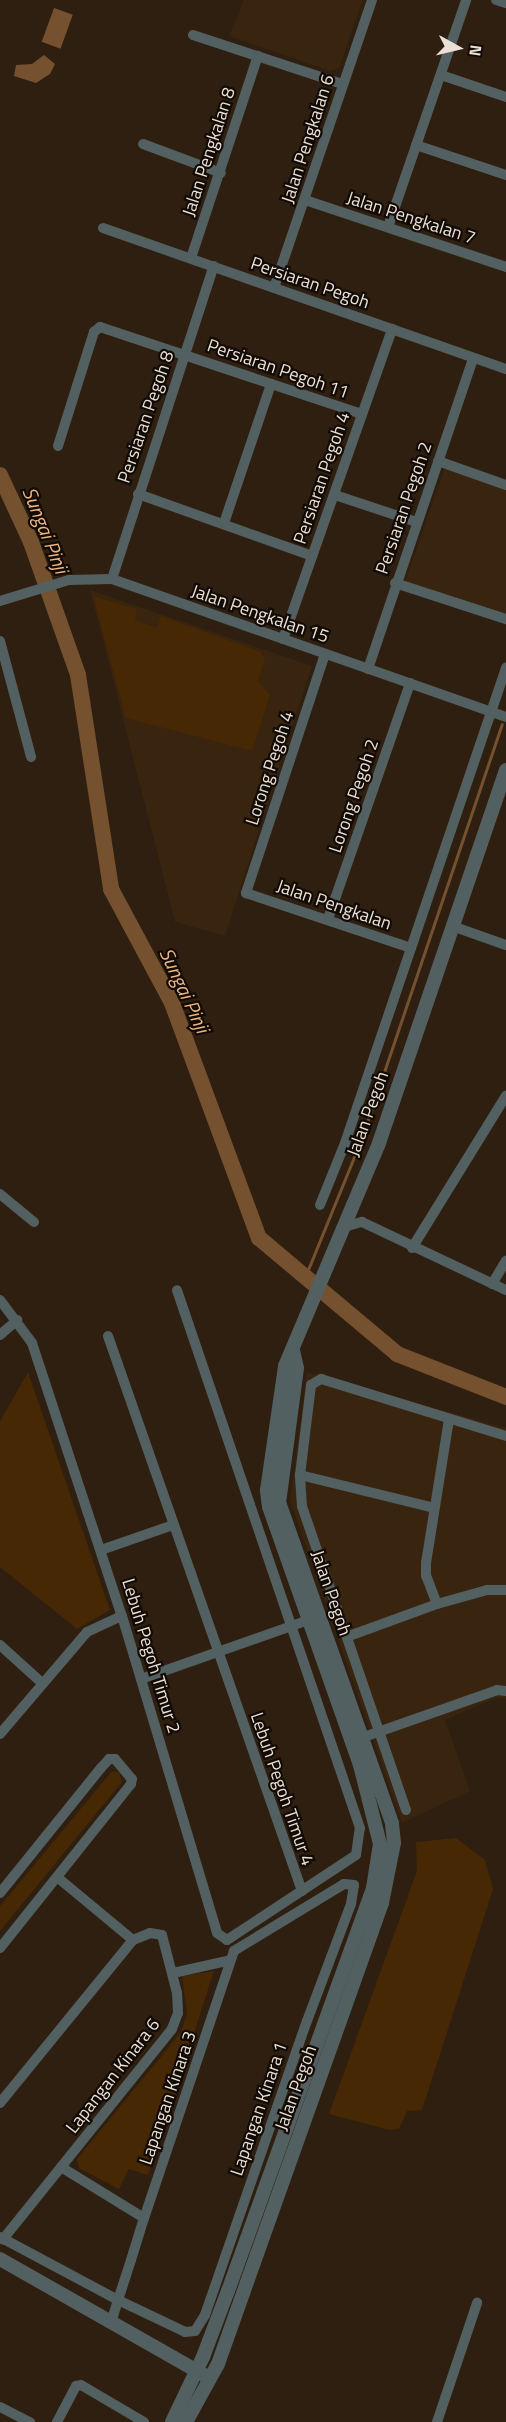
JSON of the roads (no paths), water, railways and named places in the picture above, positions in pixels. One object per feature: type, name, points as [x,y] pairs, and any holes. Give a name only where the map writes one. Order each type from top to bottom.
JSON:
[{"type":"street","name":"Jalan Pengkalan 6","points":[[274,288],[372,0]]},
{"type":"street","points":[[388,227],[466,0]]},
{"type":"street","points":[[496,0],[506,3]]},
{"type":"street","points":[[193,35],[342,84]]},
{"type":"street","name":"Jalan Pengkalan 8","points":[[191,258],[258,56]]},
{"type":"street","points":[[441,75],[506,97]]},
{"type":"street","points":[[143,144],[221,173]]},
{"type":"street","points":[[416,145],[506,175]]},
{"type":"street","name":"Jalan Pengkalan 7","points":[[305,201],[506,267]]},
{"type":"street","name":"Persiaran Pegoh","points":[[103,228],[506,369]]},
{"type":"street","name":"Persiaran Pegoh 8","points":[[111,579],[214,266]]},
{"type":"street","name":"Persiaran Pegoh 11","points":[[58,446],[97,328],[361,414]]},
{"type":"street","name":"Persiaran Pegoh 4","points":[[283,639],[392,329]]},
{"type":"street","name":"Persiaran Pegoh 2","points":[[368,669],[395,583],[473,358]]},
{"type":"street","points":[[224,523],[271,384]]},
{"type":"street","points":[[438,461],[506,485]]},
{"type":"street","points":[[138,494],[312,556]]},
{"type":"street","points":[[335,495],[416,522]]},
{"type":"street","name":"Jalan Pengkalan 15","points":[[2,600],[69,580],[111,579],[506,717]]},
{"type":"street","points":[[395,583],[506,619]]},
{"type":"street","points":[[0,641],[31,757]]},
{"type":"street","name":"Lorong Pegoh 4","points":[[246,892],[325,654]]},
{"type":"street","name":"Jalan Pegoh","points":[[320,1205],[345,1143],[506,668]]},
{"type":"street","name":"Lorong Pegoh 2","points":[[328,919],[410,683]]},
{"type":"street","name":"Jalan Pegoh","points":[[186,2422],[210,2379],[387,1885],[394,1843],[392,1822],[279,1503],[297,1368],[293,1350],[379,1143],[506,770]]},
{"type":"street","name":"Jalan Pengkalan","points":[[246,892],[411,948]]},
{"type":"street","points":[[452,926],[506,945]]},
{"type":"street","points":[[412,1248],[506,1096]]},
{"type":"street","points":[[0,1194],[34,1222]]},
{"type":"street","points":[[354,1202],[362,1222],[412,1248],[506,1290]]},
{"type":"street","points":[[343,1229],[362,1222]]},
{"type":"street","points":[[492,1284],[506,1261]]},
{"type":"street","name":"Lebuh Pegoh Timur 4","points":[[108,1336],[302,1891],[356,1855],[360,1828],[188,1313],[177,1290]]},
{"type":"street","name":"Lebuh Pegoh Timur 2","points":[[0,1300],[32,1343],[122,1616],[220,1939],[227,1940],[302,1891]]},
{"type":"street","points":[[0,1335],[17,1320]]},
{"type":"street","points":[[171,2422],[196,2371],[373,1888],[379,1830],[345,1721],[269,1507],[267,1490],[285,1366],[293,1350]]},
{"type":"street","points":[[406,1810],[349,1636],[304,1515],[300,1475],[311,1385],[316,1380],[506,1436]]},
{"type":"street","points":[[437,1604],[426,1576],[434,1508],[449,1420]]},
{"type":"street","points":[[300,1475],[434,1508]]},
{"type":"street","points":[[100,1550],[173,1525]]},
{"type":"street","points":[[309,1620],[313,1608],[310,1588]]},
{"type":"street","points":[[349,1636],[437,1604],[487,1590],[506,1590]]},
{"type":"street","points":[[0,1734],[87,1632],[122,1616]]},
{"type":"street","points":[[141,1679],[309,1620]]},
{"type":"street","points":[[309,1620],[328,1639]]},
{"type":"street","points":[[0,1645],[42,1683]]},
{"type":"street","points":[[361,1738],[497,1690],[506,1691]]},
{"type":"street","points":[[345,1721],[361,1738],[360,1766]]},
{"type":"street","points":[[0,1893],[101,1767],[111,1758],[115,1759],[132,1779],[131,1785],[0,1948]]},
{"type":"street","points":[[0,2103],[133,1940],[57,1877]]},
{"type":"street","name":"Lapangan Kinara 1","points":[[118,2300],[185,2332],[195,2331],[205,2315],[307,2021],[351,1904],[354,1885],[344,1884],[292,1916]]},
{"type":"street","name":"Lapangan Kinara 3","points":[[111,2320],[234,1951],[292,1916]]},
{"type":"street","name":"Lapangan Kinara 6","points":[[2,2238],[172,2029],[178,2013],[173,1973],[162,1935],[150,1933],[133,1940]]},
{"type":"street","points":[[173,1973],[231,1960]]},
{"type":"street","points":[[61,2168],[144,2218]]},
{"type":"street","points":[[2,2238],[118,2300]]},
{"type":"street","points":[[0,2259],[111,2320],[210,2379]]},
{"type":"street","points":[[437,2422],[477,2303]]},
{"type":"street","points":[[57,2422],[76,2386],[144,2422]]},
{"type":"street","points":[[0,2407],[30,2422]]},
{"type":"waterway","name":"Sungai Pinji","points":[[0,475],[31,542],[78,675],[111,889],[172,1003],[259,1238],[397,1354],[506,1397]]},
{"type":"waterway","points":[[305,1277],[361,1140],[502,724]]}]
